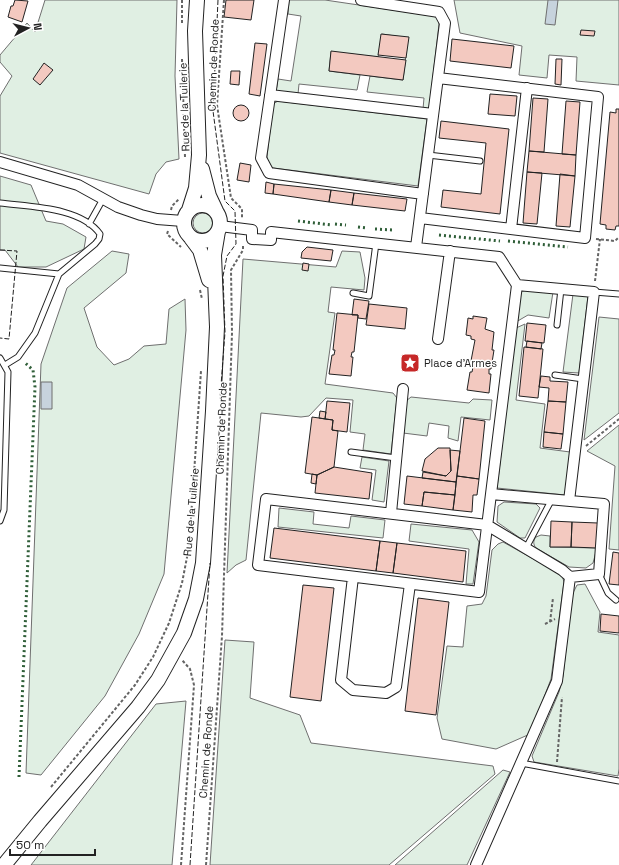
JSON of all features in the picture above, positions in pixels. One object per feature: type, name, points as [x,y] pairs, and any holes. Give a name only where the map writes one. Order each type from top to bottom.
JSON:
[{"type":"street","name":"Rue de la Tuilerie","points":[[186,216],[196,188],[199,155],[195,31],[196,0]]},
{"type":"street","points":[[284,0],[261,158],[269,173],[423,194]]},
{"type":"street","points":[[361,0],[439,12],[445,23],[416,247]]},
{"type":"street","points":[[420,218],[585,238],[598,97],[438,78]]},
{"type":"street","points":[[511,229],[527,88]]},
{"type":"street","points":[[270,95],[433,114]]},
{"type":"street","name":"Rue de la Tuilerie","points":[[199,155],[204,180],[216,211]]},
{"type":"street","points":[[0,162],[78,185],[118,207],[140,215],[157,219],[186,216]]},
{"type":"street","points":[[200,204],[206,205],[216,211],[219,215],[219,229],[215,236],[205,241],[196,240],[191,238],[185,231],[186,216],[194,206],[200,204]]},
{"type":"street","points":[[219,229],[242,228],[252,230],[252,239],[271,240],[271,232],[499,257],[517,285],[491,494],[487,525],[478,592],[258,565],[266,499],[487,525],[562,570],[570,577],[599,574],[604,504],[491,494]]},
{"type":"street","name":"Rue de la Tuilerie","points":[[209,303],[214,255],[219,229]]},
{"type":"street","name":"Rue de la Tuilerie","points":[[4,865],[138,707],[158,680],[184,632],[196,599],[203,563],[217,328],[209,303],[200,250],[191,238]]},
{"type":"street","points":[[438,339],[450,251]]},
{"type":"street","points":[[517,285],[594,292],[569,501]]},
{"type":"street","points":[[391,513],[403,389]]},
{"type":"street","points":[[353,577],[341,680],[353,690],[386,693],[396,687],[410,584]]},
{"type":"street","points":[[476,865],[557,681],[570,577]]},
{"type":"lane","points":[[428,155],[480,161]]},
{"type":"lane","points":[[89,224],[103,199]]},
{"type":"lane","points":[[0,203],[61,211],[85,221],[100,234],[96,244],[60,274],[35,333],[18,357],[5,365]]},
{"type":"lane","points":[[353,294],[369,296],[376,243]]},
{"type":"lane","points":[[0,268],[60,274]]},
{"type":"lane","points":[[557,325],[561,289]]},
{"type":"lane","points":[[594,292],[619,294]]},
{"type":"lane","points":[[0,358],[8,372],[4,510],[0,521]]},
{"type":"lane","points":[[555,375],[583,379]]},
{"type":"lane","points":[[351,452],[396,458]]},
{"type":"lane","points":[[526,548],[552,499]]},
{"type":"lane","points":[[599,574],[608,593],[616,600]]},
{"type":"lane","points":[[521,763],[619,781]]},
{"type":"path","points":[[182,0],[182,30]]},
{"type":"path","name":"Chemin de Ronde","points":[[206,865],[222,636],[232,333],[231,270],[243,250],[242,209],[231,198],[217,105],[224,0]]},
{"type":"path","name":"Rue de la Tuilerie","points":[[182,53],[186,162]]},
{"type":"path","points":[[171,210],[172,206],[180,198]]},
{"type":"path","points":[[585,238],[616,241],[619,237]]},
{"type":"path","points":[[594,292],[600,239]]},
{"type":"path","points":[[200,287],[209,303]]},
{"type":"path","name":"Rue de la Tuilerie","points":[[48,791],[135,685],[153,657],[170,623],[182,583],[190,547],[202,364]]},
{"type":"path","points":[[574,456],[619,419]]},
{"type":"path","points":[[550,622],[553,598]]},
{"type":"path","points":[[174,652],[190,669],[194,685],[181,865]]},
{"type":"path","points":[[557,681],[563,685],[562,717],[557,770]]},
{"type":"green space","points":[[45,0],[177,0],[175,76],[179,159],[166,162],[156,174],[149,194],[0,153],[0,96],[12,76],[0,62],[0,55],[27,23],[35,32]]},
{"type":"green space","points":[[289,0],[325,0],[438,18],[439,24],[429,110],[423,109],[424,98],[367,92],[370,76],[403,80],[408,38],[382,34],[378,57],[331,52],[329,71],[360,75],[357,90],[299,84],[298,94],[276,92],[278,79],[291,81],[301,16],[288,14]]},
{"type":"green space","points":[[454,0],[619,0],[619,85],[576,81],[577,57],[549,55],[547,78],[519,75],[522,46],[460,33]]},
{"type":"green space","points":[[278,101],[427,119],[418,186],[273,168],[268,164],[267,157],[273,104]]},
{"type":"green space","points":[[0,176],[31,185],[46,221],[63,224],[86,237],[84,249],[46,267],[18,267],[5,250],[0,250]]},
{"type":"green space","points":[[203,213],[210,216],[213,223],[210,230],[203,233],[196,230],[193,223],[196,216]]},
{"type":"green space","points":[[112,251],[129,254],[126,273],[84,308],[97,347],[114,365],[129,359],[144,346],[166,344],[169,309],[185,299],[186,330],[164,574],[139,634],[105,696],[41,775],[26,773],[41,364],[67,288]]},
{"type":"green space","points":[[342,251],[360,252],[365,278],[364,290],[331,287],[328,312],[335,313],[325,384],[393,393],[397,398],[391,454],[363,450],[365,434],[350,432],[353,400],[326,398],[309,416],[301,417],[261,413],[246,560],[236,565],[227,573],[243,259],[336,267]]},
{"type":"green space","points":[[521,289],[553,292],[549,318],[528,315],[516,322]]},
{"type":"green space","points":[[573,294],[588,296],[579,373],[563,372]]},
{"type":"green space","points":[[599,317],[619,319],[619,413],[584,440]]},
{"type":"green space","points":[[525,324],[516,400],[545,404],[540,448],[570,452],[565,495],[497,488],[516,328]]},
{"type":"green space","points":[[411,397],[469,403],[473,399],[492,400],[490,420],[461,417],[458,441],[448,438],[449,426],[429,423],[427,436],[403,433],[406,401]]},
{"type":"green space","points":[[619,425],[619,550],[609,549],[615,466],[587,451]]},
{"type":"green space","points":[[362,457],[389,461],[384,502],[372,500],[376,470],[360,468]]},
{"type":"green space","points":[[504,502],[536,504],[540,508],[525,538],[520,538],[497,522],[498,506]]},
{"type":"green space","points":[[279,508],[314,512],[313,524],[349,528],[351,516],[385,520],[383,538],[278,527]]},
{"type":"green space","points":[[411,524],[472,530],[479,542],[473,584],[466,584],[469,549],[409,541]]},
{"type":"green space","points":[[541,535],[550,536],[550,547],[597,548],[593,563],[586,568],[569,567],[536,548],[534,540],[536,537]]},
{"type":"green space","points":[[503,542],[562,575],[564,582],[551,679],[530,734],[496,749],[442,739],[437,718],[447,646],[463,647],[467,606],[482,604],[486,596],[492,550],[498,544]]},
{"type":"green space","points":[[585,584],[600,612],[598,632],[619,635],[618,776],[534,762],[532,756],[559,692],[563,676],[572,595],[577,585]]},
{"type":"green space","points":[[225,640],[254,642],[250,698],[300,715],[311,743],[493,766],[495,774],[389,865],[210,865]]},
{"type":"green space","points":[[186,701],[172,865],[31,865],[156,704]]},
{"type":"green space","points":[[503,770],[510,772],[467,865],[395,865]]},
{"type":"shaded area","points":[[548,0],[558,0],[555,25],[545,24]]},
{"type":"shaded area","points":[[41,382],[52,382],[52,409],[41,409]]},
{"type":"building","points":[[15,0],[28,1],[22,22],[8,17],[11,6],[13,6]]},
{"type":"building","points":[[226,0],[254,0],[251,20],[224,17]]},
{"type":"building","points":[[581,30],[595,31],[594,36],[580,35]]},
{"type":"building","points":[[381,34],[409,37],[406,58],[378,55]]},
{"type":"building","points":[[452,39],[514,46],[511,68],[450,61]]},
{"type":"building","points":[[255,43],[267,44],[260,96],[249,94]]},
{"type":"building","points":[[331,51],[406,60],[403,80],[329,71]]},
{"type":"building","points":[[556,59],[562,59],[561,85],[555,84]]},
{"type":"building","points":[[44,63],[53,70],[40,85],[33,79]]},
{"type":"building","points":[[231,71],[240,71],[239,85],[230,84]]},
{"type":"building","points":[[490,94],[517,96],[515,116],[488,114]]},
{"type":"building","points":[[533,98],[548,99],[544,152],[529,151]]},
{"type":"building","points":[[566,101],[580,102],[576,155],[562,154]]},
{"type":"building","points":[[241,105],[248,110],[249,113],[244,120],[241,121],[234,116],[233,113],[238,106]]},
{"type":"building","points":[[616,109],[619,109],[619,226],[616,226],[615,230],[606,229],[606,225],[600,224],[610,112],[616,113]]},
{"type":"building","points":[[441,121],[509,129],[500,214],[441,207],[443,190],[481,194],[486,143],[439,138]]},
{"type":"building","points":[[529,151],[576,155],[575,176],[527,172]]},
{"type":"building","points":[[240,163],[251,165],[249,182],[237,180]]},
{"type":"building","points":[[527,172],[542,173],[537,224],[523,223]]},
{"type":"building","points":[[560,174],[575,176],[570,227],[556,226]]},
{"type":"building","points":[[266,182],[274,184],[273,194],[265,193]]},
{"type":"building","points":[[274,184],[331,190],[329,202],[273,194]]},
{"type":"building","points":[[331,190],[354,193],[352,205],[329,202]]},
{"type":"building","points":[[354,193],[407,199],[405,211],[352,205]]},
{"type":"building","points":[[307,247],[333,250],[331,261],[301,258],[302,252]]},
{"type":"building","points":[[303,263],[309,264],[308,271],[302,270]]},
{"type":"building","points":[[354,299],[369,301],[366,319],[358,318],[358,315],[352,315]]},
{"type":"building","points":[[369,304],[407,308],[405,329],[366,325]]},
{"type":"building","points":[[337,313],[358,315],[354,352],[352,352],[351,357],[353,357],[351,376],[329,374],[332,355],[334,355],[335,350],[333,350]]},
{"type":"building","points":[[473,316],[487,318],[485,329],[494,332],[492,350],[494,350],[491,369],[489,369],[489,374],[491,374],[489,393],[467,390],[470,372],[472,372],[473,367],[470,366],[475,340],[471,339],[471,336],[466,335],[468,318],[473,319]]},
{"type":"building","points":[[527,323],[546,325],[544,343],[525,341]]},
{"type":"building","points":[[527,341],[542,343],[541,349],[526,347]]},
{"type":"building","points":[[524,347],[543,349],[538,398],[519,396]]},
{"type":"building","points":[[541,376],[550,377],[550,381],[568,382],[566,402],[548,401],[549,388],[539,387]]},
{"type":"building","points":[[327,401],[350,403],[347,432],[332,430],[333,420],[325,419]]},
{"type":"building","points":[[548,401],[566,402],[563,434],[544,432]]},
{"type":"building","points":[[320,411],[326,412],[325,419],[319,418]]},
{"type":"building","points":[[312,417],[333,420],[332,430],[338,431],[334,467],[317,475],[305,473]]},
{"type":"building","points":[[464,418],[485,421],[479,479],[457,476]]},
{"type":"building","points":[[544,432],[563,434],[561,449],[543,447]]},
{"type":"building","points":[[438,448],[450,448],[451,471],[446,476],[422,471],[425,459]]},
{"type":"building","points":[[450,450],[460,451],[456,482],[422,478],[423,472],[446,476],[451,471]]},
{"type":"building","points":[[334,467],[372,473],[369,499],[315,493],[317,475]]},
{"type":"building","points":[[312,474],[317,475],[316,484],[311,483]]},
{"type":"building","points":[[407,476],[456,482],[455,495],[424,492],[422,506],[404,504]]},
{"type":"building","points":[[457,476],[479,479],[477,495],[473,495],[472,512],[453,510]]},
{"type":"building","points":[[424,492],[455,495],[453,510],[422,506]]},
{"type":"building","points":[[551,521],[572,522],[571,547],[550,547]]},
{"type":"building","points":[[572,522],[598,523],[597,548],[571,547]]},
{"type":"building","points":[[274,528],[380,541],[376,571],[270,558]]},
{"type":"building","points":[[380,541],[397,543],[393,573],[376,571]]},
{"type":"building","points":[[397,543],[466,551],[463,582],[393,573]]},
{"type":"building","points":[[613,552],[619,553],[619,585],[609,584]]},
{"type":"building","points":[[303,585],[334,588],[321,701],[290,697]]},
{"type":"building","points":[[418,598],[449,602],[436,715],[405,711]]},
{"type":"building","points":[[601,614],[619,616],[619,633],[600,631]]},
{"type":"hedge","points":[[298,221],[332,225]]},
{"type":"hedge","points":[[335,224],[346,225]]},
{"type":"hedge","points":[[358,227],[367,228]]},
{"type":"hedge","points":[[375,229],[393,230]]},
{"type":"hedge","points":[[439,235],[500,241]]},
{"type":"hedge","points":[[508,241],[568,247]]},
{"type":"hedge","points":[[19,777],[35,387],[33,370],[24,362]]},
{"type":"fence","points":[[218,0],[213,111],[225,201],[235,211],[236,244],[227,256],[223,276],[225,332],[220,399]]},
{"type":"fence","points":[[0,250],[17,251],[9,339],[0,338]]},
{"type":"fence","points":[[190,865],[210,563]]},
{"type":"place","name":"Place d'Armes","points":[[410,363]]}]
